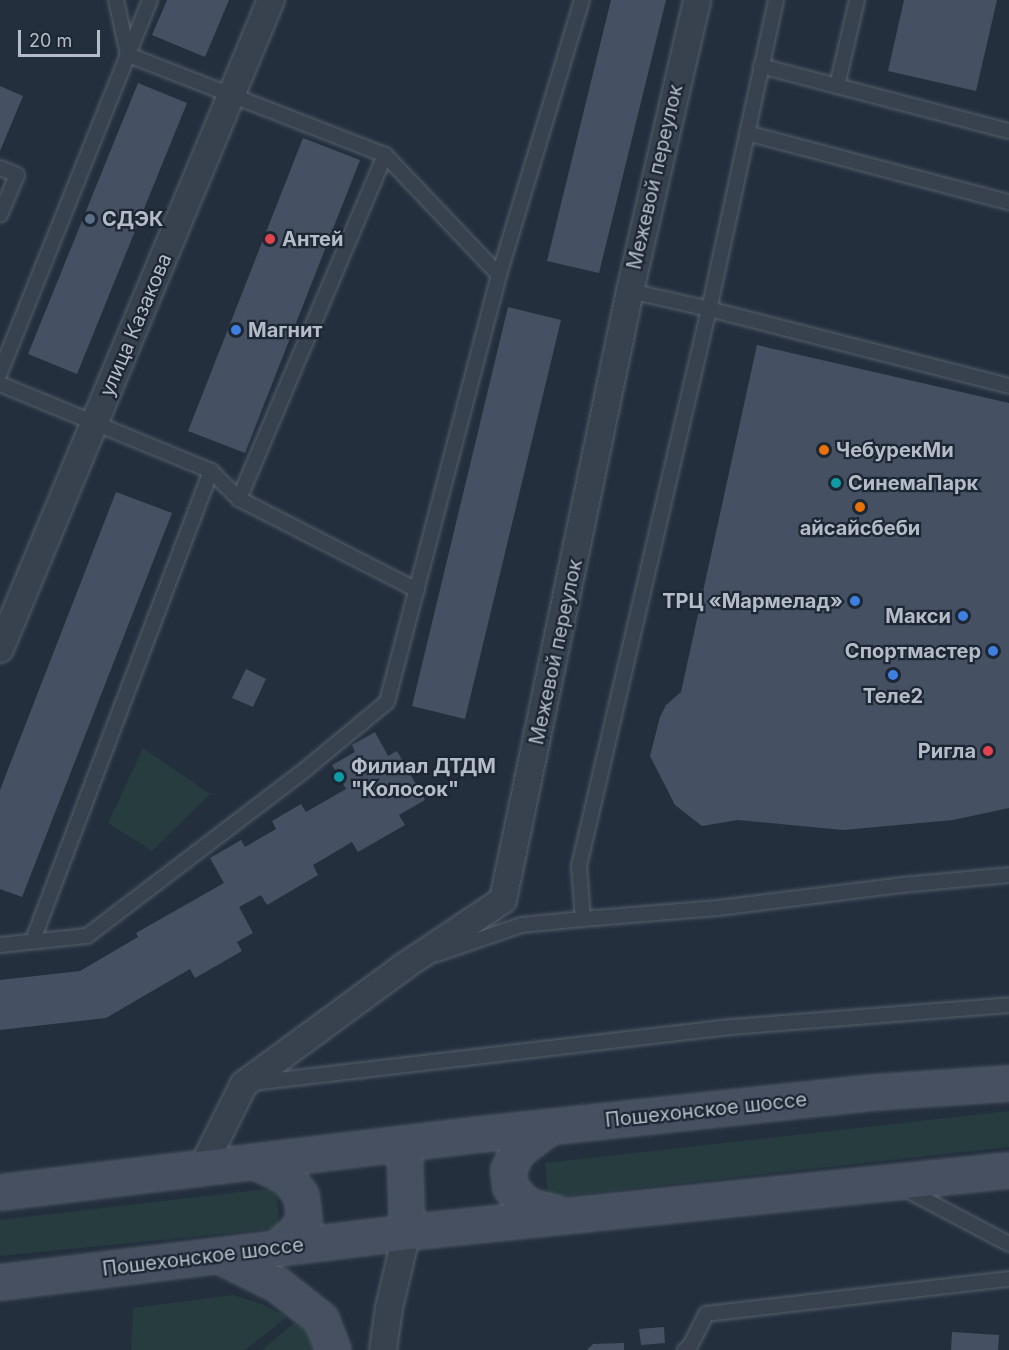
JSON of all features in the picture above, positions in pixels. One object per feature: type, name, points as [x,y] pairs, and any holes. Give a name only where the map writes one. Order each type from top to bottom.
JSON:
[{"type":"main road","name":"Пошехонское шоссе","points":[[0,1192],[549,1127],[873,1092],[1009,1083]]},
{"type":"main road","points":[[549,1127],[518,1150],[508,1170],[510,1187],[526,1205],[567,1216]]},
{"type":"main road","points":[[404,1143],[407,1232]]},
{"type":"main road","points":[[256,1162],[286,1176],[301,1195],[304,1220],[294,1233],[276,1248]]},
{"type":"main road","name":"Пошехонское шоссе","points":[[0,1282],[407,1232],[1009,1170]]},
{"type":"main road","points":[[220,1256],[278,1285],[321,1319],[333,1350]]},
{"type":"street","name":"улица Казакова","points":[[0,649],[271,0]]},
{"type":"street","name":"Межевой переулок","points":[[201,1170],[244,1084],[403,967],[502,900],[630,291],[697,0]]},
{"type":"street","points":[[383,1350],[389,1308],[407,1232]]},
{"type":"lane","points":[[116,0],[128,55]]},
{"type":"lane","points":[[0,373],[150,0]]},
{"type":"lane","points":[[0,945],[87,936],[306,769],[387,702],[499,275],[582,0]]},
{"type":"lane","points":[[583,920],[579,866],[709,309],[776,0]]},
{"type":"lane","points":[[837,86],[857,0]]},
{"type":"lane","points":[[128,55],[385,155],[499,275]]},
{"type":"lane","points":[[761,66],[1009,128]]},
{"type":"lane","points":[[747,133],[1009,202]]},
{"type":"lane","points":[[239,499],[385,155]]},
{"type":"lane","points":[[0,168],[17,175],[0,215]]},
{"type":"lane","points":[[630,291],[1009,386]]},
{"type":"lane","points":[[0,384],[211,471],[239,499],[417,590]]},
{"type":"lane","points":[[33,940],[211,471]]},
{"type":"lane","points":[[403,967],[521,925],[718,908],[902,885],[1009,875]]},
{"type":"lane","points":[[244,1084],[711,1030],[1009,1005]]},
{"type":"lane","points":[[893,1183],[1009,1244]]},
{"type":"lane","points":[[688,1349],[706,1314],[1009,1279]]},
{"type":"green space","points":[[143,748],[210,794],[152,851],[108,823]]},
{"type":"green space","points":[[1009,1111],[1009,1147],[548,1198],[545,1163]]},
{"type":"green space","points":[[276,1188],[280,1228],[0,1256],[0,1220]]},
{"type":"green space","points":[[233,1295],[262,1304],[287,1317],[245,1350],[131,1350],[133,1308]]},
{"type":"green space","points":[[294,1323],[306,1331],[313,1350],[262,1350]]},
{"type":"building","points":[[167,0],[229,0],[205,57],[152,35]]},
{"type":"building","points":[[611,0],[666,0],[599,273],[547,261]]},
{"type":"building","points":[[904,0],[997,0],[976,91],[888,71]]},
{"type":"building","points":[[138,83],[187,103],[77,374],[28,354]]},
{"type":"building","points":[[0,86],[23,96],[0,151]]},
{"type":"building","points":[[303,138],[360,160],[245,453],[188,431]]},
{"type":"building","points":[[508,307],[561,320],[465,719],[412,706]]},
{"type":"building","name":"ТРЦ «Мармелад»","points":[[757,345],[1009,403],[1009,808],[953,820],[843,830],[738,820],[702,826],[675,805],[650,756],[660,717],[666,705],[681,692]]},
{"type":"building","points":[[116,492],[172,513],[22,897],[0,889],[0,790]]},
{"type":"building","points":[[246,669],[266,679],[253,707],[232,698]]},
{"type":"building","points":[[375,732],[388,756],[397,751],[425,800],[399,815],[405,825],[358,852],[352,842],[313,865],[318,875],[267,905],[261,895],[239,907],[253,933],[237,942],[242,951],[195,978],[190,969],[106,1018],[0,1030],[0,980],[80,971],[138,937],[136,933],[224,883],[210,858],[241,840],[245,847],[276,829],[272,821],[301,804],[306,812],[346,789],[332,765],[355,752],[352,745]]},
{"type":"building","points":[[664,1327],[665,1343],[641,1345],[639,1329]]},
{"type":"building","points":[[952,1332],[999,1335],[998,1350],[951,1350]]},
{"type":"building","points":[[624,1343],[624,1350],[587,1350],[593,1344]]},
{"type":"place","name":"СДЭК","points":[[90,219]]},
{"type":"place","name":"Антей","points":[[270,239]]},
{"type":"place","name":"Магнит","points":[[236,330]]},
{"type":"place","name":"ЧебурекМи","points":[[824,450]]},
{"type":"place","name":"СинемаПарк","points":[[836,483]]},
{"type":"place","name":"айсайсбеби","points":[[860,507]]},
{"type":"place","name":"ТРЦ «Мармелад»","points":[[855,601]]},
{"type":"place","name":"Макси","points":[[963,616]]},
{"type":"place","name":"Спортмастер","points":[[993,651]]},
{"type":"place","name":"Теле2","points":[[893,675]]},
{"type":"place","name":"Ригла","points":[[988,751]]},
{"type":"place","name":"Филиал ДТДМ \"Колосок\"","points":[[339,777]]}]
